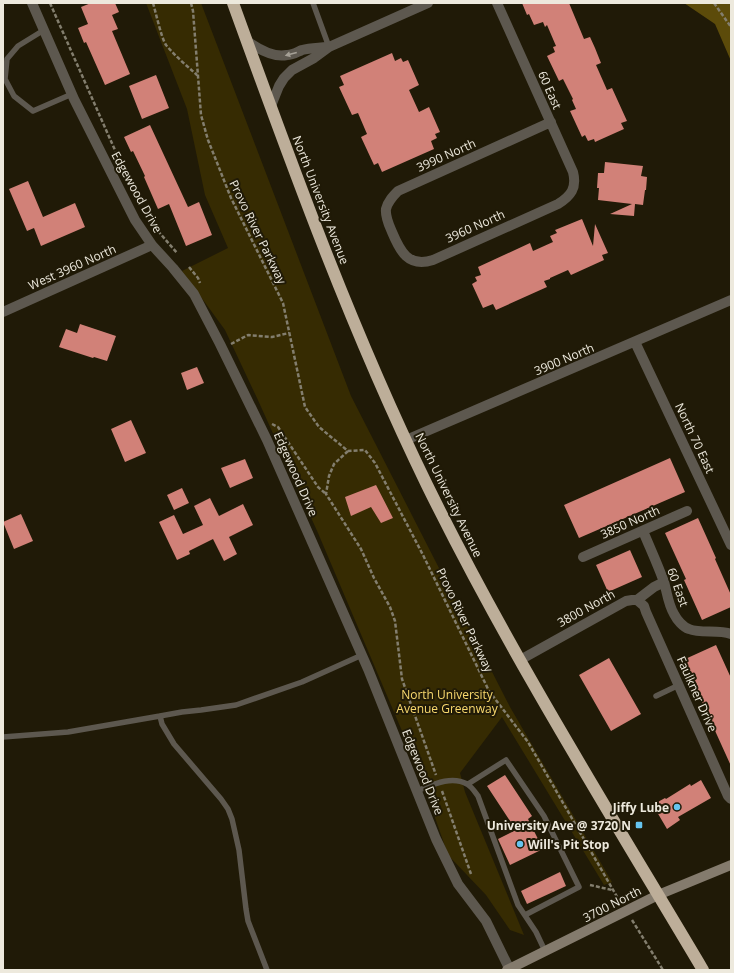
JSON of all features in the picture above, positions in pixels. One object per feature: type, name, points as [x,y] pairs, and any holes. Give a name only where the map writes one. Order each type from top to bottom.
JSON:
[{"type":"highway","name":"North University Avenue","points":[[233,3],[332,269],[383,391],[427,485],[520,660],[570,748],[703,970]]},
{"type":"main road","name":"3700 North","points":[[509,970],[658,895],[731,866]]},
{"type":"street","name":"Edgewood Drive","points":[[32,3],[72,94],[135,220],[152,245],[194,294],[220,344],[266,440],[362,655],[436,839],[458,884],[486,921],[509,970]]},
{"type":"street","points":[[247,41],[266,52],[282,56],[289,55],[303,50],[329,46],[428,3]]},
{"type":"street","name":"60 East","points":[[497,3],[573,172],[574,182],[572,190]]},
{"type":"street","points":[[271,106],[279,86],[288,72],[314,58],[329,46]]},
{"type":"street","name":"3990 North","points":[[394,236],[387,221],[386,209],[390,199],[398,191],[551,122]]},
{"type":"street","name":"3960 North","points":[[394,236],[400,250],[410,260],[427,262],[558,204],[567,197],[572,190]]},
{"type":"street","name":"West 3960 North","points":[[3,312],[152,245]]},
{"type":"street","name":"3900 North","points":[[406,440],[731,300]]},
{"type":"street","name":"North 70 East","points":[[635,342],[731,545]]},
{"type":"street","name":"3850 North","points":[[584,557],[687,511]]},
{"type":"street","name":"60 East","points":[[642,531],[664,582],[674,615],[689,630],[723,632],[731,634]]},
{"type":"street","name":"3800 North","points":[[520,660],[626,601],[637,600],[654,587],[664,582]]},
{"type":"street","name":"Faulkner Drive","points":[[637,600],[644,606],[728,796],[731,799]]},
{"type":"lane","points":[[313,3],[329,46]]},
{"type":"lane","points":[[44,30],[18,46],[8,59],[5,79],[14,96],[33,111],[72,94]]},
{"type":"lane","points":[[3,737],[68,732],[182,712],[236,705],[302,682],[362,655]]},
{"type":"lane","points":[[656,696],[680,686]]},
{"type":"lane","points":[[160,716],[162,724],[174,744],[228,809],[232,819],[239,850],[248,921],[267,970]]},
{"type":"lane","points":[[468,784],[506,760],[544,816],[579,887],[525,915]]},
{"type":"lane","points":[[417,791],[446,781],[468,784],[474,790],[478,796],[518,905],[536,932],[545,952]]},
{"type":"path","points":[[50,3],[124,170]]},
{"type":"path","points":[[154,3],[165,44],[198,76]]},
{"type":"path","name":"Provo River Parkway","points":[[191,3],[193,11],[201,115],[208,140],[230,198],[283,303],[305,407],[319,427],[348,450],[365,450],[375,463],[423,555],[489,691],[528,742],[626,912],[663,970]]},
{"type":"path","points":[[714,3],[731,27]]},
{"type":"path","points":[[153,226],[178,255]]},
{"type":"path","points":[[188,266],[198,278],[201,285]]},
{"type":"path","points":[[234,351],[230,344],[248,335],[272,337],[289,333]]},
{"type":"path","points":[[268,421],[278,427],[318,487],[326,494],[361,549],[374,578],[390,607],[395,621],[402,680]]},
{"type":"path","points":[[326,494],[329,476],[334,464],[348,450]]},
{"type":"path","points":[[590,885],[613,890]]},
{"type":"green space","name":"North University Avenue Greenway","points":[[146,3],[201,3],[351,396],[510,707],[612,882],[604,885],[502,717],[460,773],[465,792],[524,935],[510,930],[486,895],[448,855],[419,771],[318,533],[257,398],[225,330],[182,271],[228,248],[205,195],[187,109]]},
{"type":"shaded area","points":[[684,3],[731,3],[731,61],[715,24]]},
{"type":"building","points":[[91,3],[115,3],[119,12],[112,15],[118,29],[112,31],[130,74],[105,85],[86,42],[84,43],[78,28],[88,24],[81,7]]},
{"type":"building","points":[[522,3],[569,3],[584,39],[590,37],[595,48],[601,63],[596,65],[607,90],[612,88],[627,121],[621,123],[624,129],[595,142],[594,139],[588,141],[585,135],[582,137],[570,111],[576,109],[572,100],[573,99],[563,79],[559,81],[547,56],[555,52],[553,47],[556,46],[547,25],[545,27],[543,22],[534,25],[529,14],[527,15]]},
{"type":"building","points":[[392,53],[395,61],[401,58],[403,62],[408,60],[419,85],[409,90],[419,112],[429,107],[440,132],[435,134],[437,138],[431,141],[434,149],[382,172],[378,163],[374,165],[361,137],[367,134],[358,113],[352,115],[339,87],[344,85],[340,76]]},
{"type":"building","points":[[156,75],[169,108],[142,119],[129,86]]},
{"type":"building","points":[[150,125],[188,207],[199,202],[212,235],[186,246],[169,204],[158,209],[144,177],[145,176],[133,151],[131,152],[124,137]]},
{"type":"building","points":[[605,162],[643,166],[641,176],[647,177],[646,190],[643,205],[635,204],[634,216],[610,214],[632,204],[598,200],[598,173],[604,173]]},
{"type":"building","points":[[28,181],[43,217],[75,203],[85,227],[41,246],[34,228],[27,231],[9,189]]},
{"type":"building","points":[[582,219],[593,246],[595,224],[608,253],[602,255],[604,260],[571,275],[568,270],[550,278],[544,281],[547,287],[496,310],[493,304],[483,308],[472,284],[477,281],[475,277],[481,275],[478,267],[530,243],[533,251],[553,242],[550,236],[557,233],[555,230]]},
{"type":"building","points":[[80,324],[116,336],[107,361],[59,347],[66,329],[77,333]]},
{"type":"building","points":[[197,367],[204,383],[187,390],[181,373]]},
{"type":"building","points":[[131,420],[146,453],[125,462],[111,429]]},
{"type":"building","points":[[670,458],[685,492],[579,538],[564,505]]},
{"type":"building","points":[[245,459],[253,478],[230,488],[221,468]]},
{"type":"building","points":[[376,485],[393,518],[381,523],[371,507],[351,516],[345,497]]},
{"type":"building","points":[[182,488],[189,503],[174,510],[167,495]]},
{"type":"building","points":[[210,498],[219,516],[243,504],[253,525],[229,537],[237,554],[224,561],[213,539],[189,551],[190,554],[177,560],[159,522],[174,515],[183,534],[203,525],[194,506]]},
{"type":"building","points":[[21,514],[33,541],[14,549],[3,522]]},
{"type":"building","points":[[698,518],[731,595],[731,607],[702,620],[684,580],[686,579],[665,533]]},
{"type":"building","points":[[630,550],[642,577],[608,592],[596,565]]},
{"type":"building","points":[[716,645],[731,678],[731,766],[683,660]]},
{"type":"building","points":[[609,658],[641,714],[611,731],[579,675]]},
{"type":"building","points":[[505,775],[532,816],[528,819],[543,849],[510,865],[498,839],[516,830],[487,786]]},
{"type":"building","name":"Jiffy Lube","points":[[701,780],[711,798],[678,817],[680,820],[667,829],[657,812],[661,810],[656,803],[665,798],[666,799],[690,784],[691,786]]},
{"type":"building","name":"Will's Pit Stop","points":[[560,872],[566,886],[527,904],[521,891]]},
{"type":"place","name":"Jiffy Lube","points":[[677,807]]},
{"type":"place","name":"University Ave @ 3720 N","points":[[639,825]]},
{"type":"place","name":"Will's Pit Stop","points":[[520,844]]}]
